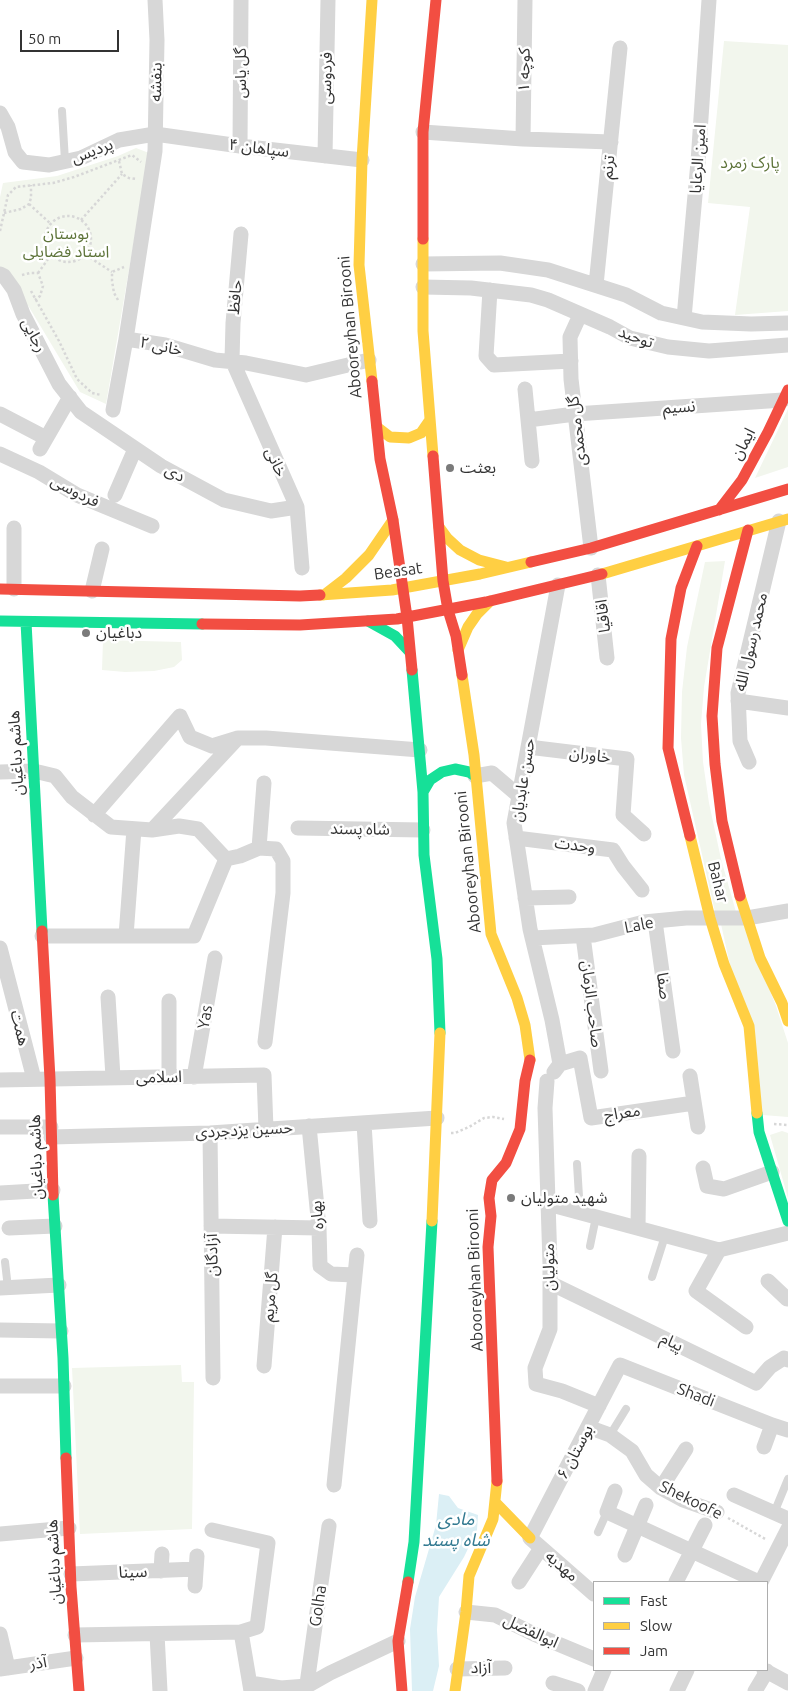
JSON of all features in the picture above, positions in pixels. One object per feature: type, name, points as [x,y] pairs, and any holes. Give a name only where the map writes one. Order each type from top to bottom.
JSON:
[{"type":"main road","name":"Abooreyhan Birooni","points":[[372,0],[362,160],[359,265],[380,459],[393,520],[407,617]]},
{"type":"main road","points":[[436,0],[423,132],[423,331],[443,581]]},
{"type":"main road","name":"ایمان","points":[[719,510],[742,480],[786,395]]},
{"type":"main road","points":[[377,427],[390,438],[409,438],[421,433],[430,420]]},
{"type":"main road","name":"Beasat","points":[[7,589],[300,596],[392,590],[507,568],[591,548],[788,489]]},
{"type":"main road","points":[[324,595],[346,578],[369,555],[393,520]]},
{"type":"main road","points":[[0,621],[300,625],[407,617],[490,601],[598,575],[784,520]]},
{"type":"main road","points":[[439,527],[447,538],[460,550],[479,560],[507,568]]},
{"type":"main road","name":"Bahar","points":[[748,530],[717,648],[712,716],[715,764],[722,822],[737,887],[760,958],[785,1004],[788,1021]]},
{"type":"main road","name":"Bahar","points":[[697,546],[681,588],[671,639],[668,748],[710,918],[724,964],[749,1026],[759,1132],[788,1221]]},
{"type":"main road","name":"Abooreyhan Birooni","points":[[443,581],[448,610],[456,636],[474,755],[491,934],[517,998],[525,1025],[530,1058],[525,1081],[520,1129],[506,1163],[492,1180],[489,1198],[491,1216],[488,1248],[497,1488],[493,1519],[469,1576],[466,1612],[454,1691]]},
{"type":"main road","points":[[458,650],[468,627],[477,614],[490,601]]},
{"type":"main road","points":[[402,1691],[398,1641],[414,1542],[429,1288],[440,1033],[437,959],[424,855],[420,750],[407,617]]},
{"type":"main road","points":[[368,621],[395,636],[409,651]]},
{"type":"main road","name":"هاشم دباغیان","points":[[26,622],[50,1079],[53,1190],[64,1386],[70,1574],[79,1691]]},
{"type":"main road","points":[[423,792],[430,780],[442,772],[456,769],[469,772],[475,776]]},
{"type":"main road","points":[[495,1502],[530,1538]]},
{"type":"street","name":"بنفشه","points":[[155,0],[157,40],[155,134]]},
{"type":"street","name":"گل یاس","points":[[240,146],[241,0]]},
{"type":"street","name":"فردوسی","points":[[325,156],[328,0]]},
{"type":"street","name":"کوچه ۱","points":[[523,139],[525,0]]},
{"type":"street","name":"امین الرعایا","points":[[684,318],[698,162],[708,0]]},
{"type":"street","name":"ترنم","points":[[596,285],[620,48]]},
{"type":"street","name":"پردیس","points":[[0,113],[8,127],[15,152],[23,162],[49,165],[81,158],[119,140],[155,134]]},
{"type":"street","points":[[423,132],[523,139],[611,142]]},
{"type":"street","name":"سپاهان ۴","points":[[155,134],[362,160]]},
{"type":"street","name":"خانی ۲","points":[[155,134],[155,151],[128,271],[126,339],[165,346],[215,360],[232,360],[306,375],[369,360]]},
{"type":"street","name":"حافظ","points":[[232,360],[233,323],[241,234]]},
{"type":"street","points":[[423,264],[500,262],[548,270],[626,295],[661,313],[702,322],[788,323]]},
{"type":"street","name":"رجایی","points":[[0,274],[4,276],[14,290],[23,314],[59,384],[70,397]]},
{"type":"street","name":"توحید","points":[[423,287],[490,290],[548,300],[610,327],[630,338],[668,347],[708,351],[788,345]]},
{"type":"street","points":[[490,290],[486,356],[494,365],[571,361]]},
{"type":"street","name":"گل محمدی","points":[[580,315],[570,337],[571,361],[575,414],[591,548]]},
{"type":"street","points":[[113,410],[126,339]]},
{"type":"street","name":"خانی","points":[[232,360],[297,507],[302,568]]},
{"type":"street","points":[[525,389],[532,461]]},
{"type":"street","name":"نسیم","points":[[528,420],[786,395]]},
{"type":"street","points":[[0,414],[43,443],[70,397]]},
{"type":"street","name":"دی","points":[[70,397],[81,412],[135,449],[161,466],[224,500],[270,510],[297,507]]},
{"type":"street","points":[[116,495],[135,449]]},
{"type":"street","name":"فردوسی","points":[[0,454],[39,472],[77,495],[152,526]]},
{"type":"street","name":"محمد رسول الله","points":[[749,762],[740,741],[738,693],[784,520]]},
{"type":"street","points":[[7,589],[14,528]]},
{"type":"street","points":[[92,591],[102,549]]},
{"type":"street","name":"اقاقیا","points":[[598,575],[608,658]]},
{"type":"street","name":"حسن عابدیان","points":[[558,584],[514,823],[532,938],[552,1020],[560,1064]]},
{"type":"street","points":[[738,701],[788,708]]},
{"type":"street","points":[[94,815],[180,716],[190,737],[212,746],[238,738],[266,738],[420,750]]},
{"type":"street","points":[[152,830],[238,738]]},
{"type":"street","name":"خاوران","points":[[528,747],[627,759],[623,815],[644,834]]},
{"type":"street","points":[[0,772],[34,771],[55,776],[72,797],[111,826],[152,830],[179,826],[198,829],[226,859]]},
{"type":"street","points":[[475,776],[492,773],[519,796]]},
{"type":"street","points":[[259,848],[264,783]]},
{"type":"street","points":[[126,936],[134,828]]},
{"type":"street","name":"شاه پسند","points":[[298,828],[423,830]]},
{"type":"street","name":"وحدت","points":[[516,838],[613,850],[642,890]]},
{"type":"street","points":[[226,859],[240,856],[259,848],[276,850],[283,861],[283,892],[265,1042]]},
{"type":"street","points":[[42,936],[194,936],[226,859]]},
{"type":"street","points":[[526,898],[569,897]]},
{"type":"street","name":"Lale","points":[[532,938],[594,935],[644,922],[747,918],[788,910]]},
{"type":"street","name":"صفا","points":[[655,921],[673,1051]]},
{"type":"street","name":"صاحب الزمان","points":[[583,936],[601,1071]]},
{"type":"street","name":"همت","points":[[0,948],[34,1079]]},
{"type":"street","name":"Yas","points":[[194,1077],[215,958]]},
{"type":"street","points":[[108,997],[113,1078]]},
{"type":"street","points":[[169,1077],[170,1002]]},
{"type":"street","name":"معراج","points":[[560,1064],[580,1058],[591,1118],[694,1102]]},
{"type":"street","points":[[525,1081],[547,1081],[560,1064]]},
{"type":"street","name":"اسلامی","points":[[0,1080],[264,1075],[266,1129]]},
{"type":"street","points":[[690,1076],[698,1127]]},
{"type":"street","name":"متولیان","points":[[547,1081],[545,1108],[550,1329],[535,1368],[536,1384],[562,1391],[599,1406]]},
{"type":"street","points":[[364,1122],[370,1221]]},
{"type":"street","name":"حسین یزدجردی","points":[[0,1127],[51,1132],[210,1133],[364,1122],[436,1125]]},
{"type":"street","name":"بهاره","points":[[309,1126],[319,1228],[320,1266],[331,1274],[355,1275]]},
{"type":"street","name":"آزادگان","points":[[210,1133],[213,1378]]},
{"type":"street","points":[[638,1228],[639,1156]]},
{"type":"street","points":[[703,1168],[707,1186],[724,1189],[772,1172]]},
{"type":"street","points":[[0,1193],[53,1190]]},
{"type":"street","points":[[548,1204],[719,1250],[788,1233]]},
{"type":"street","points":[[9,1228],[55,1226]]},
{"type":"street","points":[[212,1226],[319,1228]]},
{"type":"street","name":"گل مریم","points":[[264,1366],[275,1227]]},
{"type":"street","points":[[719,1250],[696,1290],[746,1327]]},
{"type":"street","points":[[334,1485],[357,1255]]},
{"type":"street","points":[[768,1281],[788,1298]]},
{"type":"street","name":"پیام","points":[[550,1283],[756,1383],[770,1368],[784,1358],[788,1360]]},
{"type":"street","points":[[4,1288],[58,1285]]},
{"type":"street","points":[[0,1330],[61,1331]]},
{"type":"street","name":"بوستان ۶","points":[[530,1538],[620,1365]]},
{"type":"street","name":"Shadi","points":[[620,1365],[788,1430]]},
{"type":"street","points":[[0,1386],[64,1386]]},
{"type":"street","points":[[764,1447],[772,1425]]},
{"type":"street","name":"Shekoofe","points":[[588,1427],[610,1436],[632,1451],[646,1474],[661,1488],[683,1500],[717,1512]]},
{"type":"street","points":[[661,1488],[686,1449]]},
{"type":"street","points":[[614,1492],[607,1512],[758,1581]]},
{"type":"street","points":[[734,1495],[781,1516]]},
{"type":"street","points":[[625,1555],[646,1504]]},
{"type":"street","points":[[677,1581],[705,1525]]},
{"type":"street","name":"Golha","points":[[307,1689],[329,1526]]},
{"type":"street","points":[[0,1534],[69,1528]]},
{"type":"street","points":[[761,1581],[784,1549],[788,1529]]},
{"type":"street","points":[[75,1636],[241,1632],[257,1627],[268,1543],[212,1530]]},
{"type":"street","name":"مهدیه","points":[[530,1538],[593,1593]]},
{"type":"street","points":[[519,1582],[541,1548]]},
{"type":"street","points":[[161,1571],[162,1554]]},
{"type":"street","name":"سینا","points":[[70,1574],[161,1571],[196,1562],[194,1586]]},
{"type":"street","name":"ابوالفضل","points":[[466,1612],[495,1615],[534,1634],[593,1659]]},
{"type":"street","points":[[241,1632],[251,1687],[307,1689],[330,1673],[398,1641]]},
{"type":"street","points":[[0,1634],[4,1668]]},
{"type":"street","points":[[157,1634],[160,1691]]},
{"type":"street","name":"آذر","points":[[4,1668],[76,1658]]},
{"type":"street","name":"آزاد","points":[[457,1668],[506,1668]]},
{"type":"street","points":[[596,1691],[604,1671]]},
{"type":"street","points":[[677,1691],[687,1671]]},
{"type":"street","points":[[755,1691],[765,1671]]},
{"type":"street","points":[[767,1671],[788,1683]]},
{"type":"street","points":[[553,1683],[578,1691]]},
{"type":"lane","points":[[62,111],[65,161]]},
{"type":"lane","points":[[577,1164],[580,1213]]},
{"type":"lane","points":[[590,1246],[596,1217]]},
{"type":"lane","points":[[652,1278],[665,1236]]},
{"type":"lane","points":[[4,1288],[5,1262]]},
{"type":"lane","points":[[610,1436],[626,1409]]},
{"type":"lane","points":[[781,1516],[788,1479]]},
{"type":"lane","points":[[598,1532],[607,1512]]},
{"type":"path","points":[[0,231],[8,194],[16,187],[53,183],[132,155],[144,165]]},
{"type":"path","points":[[119,161],[122,174],[129,178],[138,179]]},
{"type":"path","points":[[81,220],[122,174]]},
{"type":"path","points":[[4,213],[21,209],[29,204],[31,185]]},
{"type":"path","points":[[29,204],[51,224]]},
{"type":"path","points":[[68,216],[81,220],[91,236],[91,243],[86,255],[81,259],[68,263],[56,259],[51,255],[45,243],[45,236],[51,224],[62,217],[68,216]]},
{"type":"path","points":[[38,273],[51,255]]},
{"type":"path","points":[[86,255],[112,272],[128,271]]},
{"type":"path","points":[[16,271],[22,275],[59,341],[77,379],[92,393],[103,396]]},
{"type":"path","points":[[112,272],[113,287],[119,301],[120,292]]},
{"type":"path","points":[[22,275],[38,273]]},
{"type":"path","points":[[35,300],[40,296],[43,286],[38,273]]},
{"type":"path","points":[[436,1125],[455,1133],[484,1118],[501,1117],[520,1129]]},
{"type":"path","name":"Shekoofe","points":[[717,1512],[784,1549]]},
{"type":"green space","name":"پارک زمرد","points":[[724,41],[788,45],[788,311],[735,315],[750,207],[708,203]]},
{"type":"green space","name":"بوستان استاد فضایلی","points":[[136,148],[149,153],[106,404],[80,392],[29,307],[0,267],[0,197],[3,183],[57,176],[118,156]]},
{"type":"green space","points":[[788,409],[788,467],[755,478]]},
{"type":"green space","points":[[725,561],[704,687],[701,724],[703,762],[709,803],[721,859],[736,912],[715,912],[684,775],[681,738],[682,692],[687,647],[705,562]]},
{"type":"green space","points":[[103,640],[181,642],[182,660],[174,667],[154,671],[125,672],[102,670]]},
{"type":"green space","points":[[743,923],[776,1006],[788,1043],[788,1117],[763,1115],[721,924]]},
{"type":"green space","points":[[782,1131],[788,1133],[788,1198],[770,1135]]},
{"type":"green space","points":[[181,1365],[182,1382],[194,1382],[192,1529],[80,1534],[72,1368]]},
{"type":"water","name":"مادی شاه پسند","points":[[439,1494],[449,1496],[458,1508],[478,1515],[477,1530],[464,1557],[439,1597],[437,1630],[439,1666],[433,1691],[412,1691],[410,1629],[415,1597],[436,1525]]},
{"type":"traffic: fast","points":[[0,621],[202,624]]},
{"type":"traffic: fast","points":[[368,621],[395,636],[409,651]]},
{"type":"traffic: fast","points":[[26,622],[42,931]]},
{"type":"traffic: fast","points":[[412,670],[423,792],[424,855],[437,959],[440,1033]]},
{"type":"traffic: fast","points":[[423,792],[430,780],[442,772],[455,769],[469,772],[475,776]]},
{"type":"traffic: fast","points":[[757,1113],[759,1132],[788,1221]]},
{"type":"traffic: fast","points":[[53,1195],[63,1358],[66,1458]]},
{"type":"traffic: fast","points":[[408,1582],[414,1542],[432,1221]]},
{"type":"traffic: slow","points":[[372,0],[362,160],[359,265],[372,381]]},
{"type":"traffic: slow","points":[[423,239],[423,331],[433,456]]},
{"type":"traffic: slow","points":[[377,427],[390,437],[409,438],[421,433],[430,420]]},
{"type":"traffic: slow","points":[[602,574],[788,519]]},
{"type":"traffic: slow","points":[[324,595],[346,578],[369,555],[393,520]]},
{"type":"traffic: slow","points":[[439,527],[447,538],[460,550],[479,560],[506,567]]},
{"type":"traffic: slow","points":[[320,595],[392,590],[480,574],[531,562]]},
{"type":"traffic: slow","points":[[458,650],[468,627],[477,614],[490,601]]},
{"type":"traffic: slow","points":[[462,675],[474,755],[491,934],[517,998],[525,1025],[530,1060]]},
{"type":"traffic: slow","points":[[690,836],[710,918],[724,964],[749,1026],[757,1113]]},
{"type":"traffic: slow","points":[[740,896],[760,958],[782,1003],[788,1021]]},
{"type":"traffic: slow","points":[[432,1221],[440,1033]]},
{"type":"traffic: slow","points":[[455,1691],[469,1576],[493,1519],[497,1481]]},
{"type":"traffic: slow","points":[[495,1502],[530,1538]]},
{"type":"traffic: jam","points":[[423,239],[423,132],[436,0]]},
{"type":"traffic: jam","points":[[372,381],[380,459],[393,520],[407,617],[412,670]]},
{"type":"traffic: jam","points":[[719,510],[742,480],[788,390]]},
{"type":"traffic: jam","points":[[433,456],[443,581],[448,610],[456,636],[462,675]]},
{"type":"traffic: jam","points":[[531,562],[591,548],[788,489]]},
{"type":"traffic: jam","points":[[740,896],[722,821],[715,764],[712,716],[717,648],[748,530]]},
{"type":"traffic: jam","points":[[690,836],[668,748],[671,639],[681,588],[697,546]]},
{"type":"traffic: jam","points":[[202,624],[300,625],[397,619],[486,602],[602,574]]},
{"type":"traffic: jam","points":[[0,589],[320,595]]},
{"type":"traffic: jam","points":[[42,931],[50,1079],[53,1195]]},
{"type":"traffic: jam","points":[[497,1481],[488,1247],[491,1216],[489,1198],[492,1180],[506,1163],[520,1129],[525,1081],[530,1060]]},
{"type":"traffic: jam","points":[[66,1458],[71,1587],[79,1691]]},
{"type":"traffic: jam","points":[[402,1691],[398,1641],[408,1582]]},
{"type":"place","name":"بعثت","points":[[450,468]]},
{"type":"place","name":"دباغیان","points":[[86,633]]},
{"type":"place","name":"شهید متولیان","points":[[511,1198]]}]
